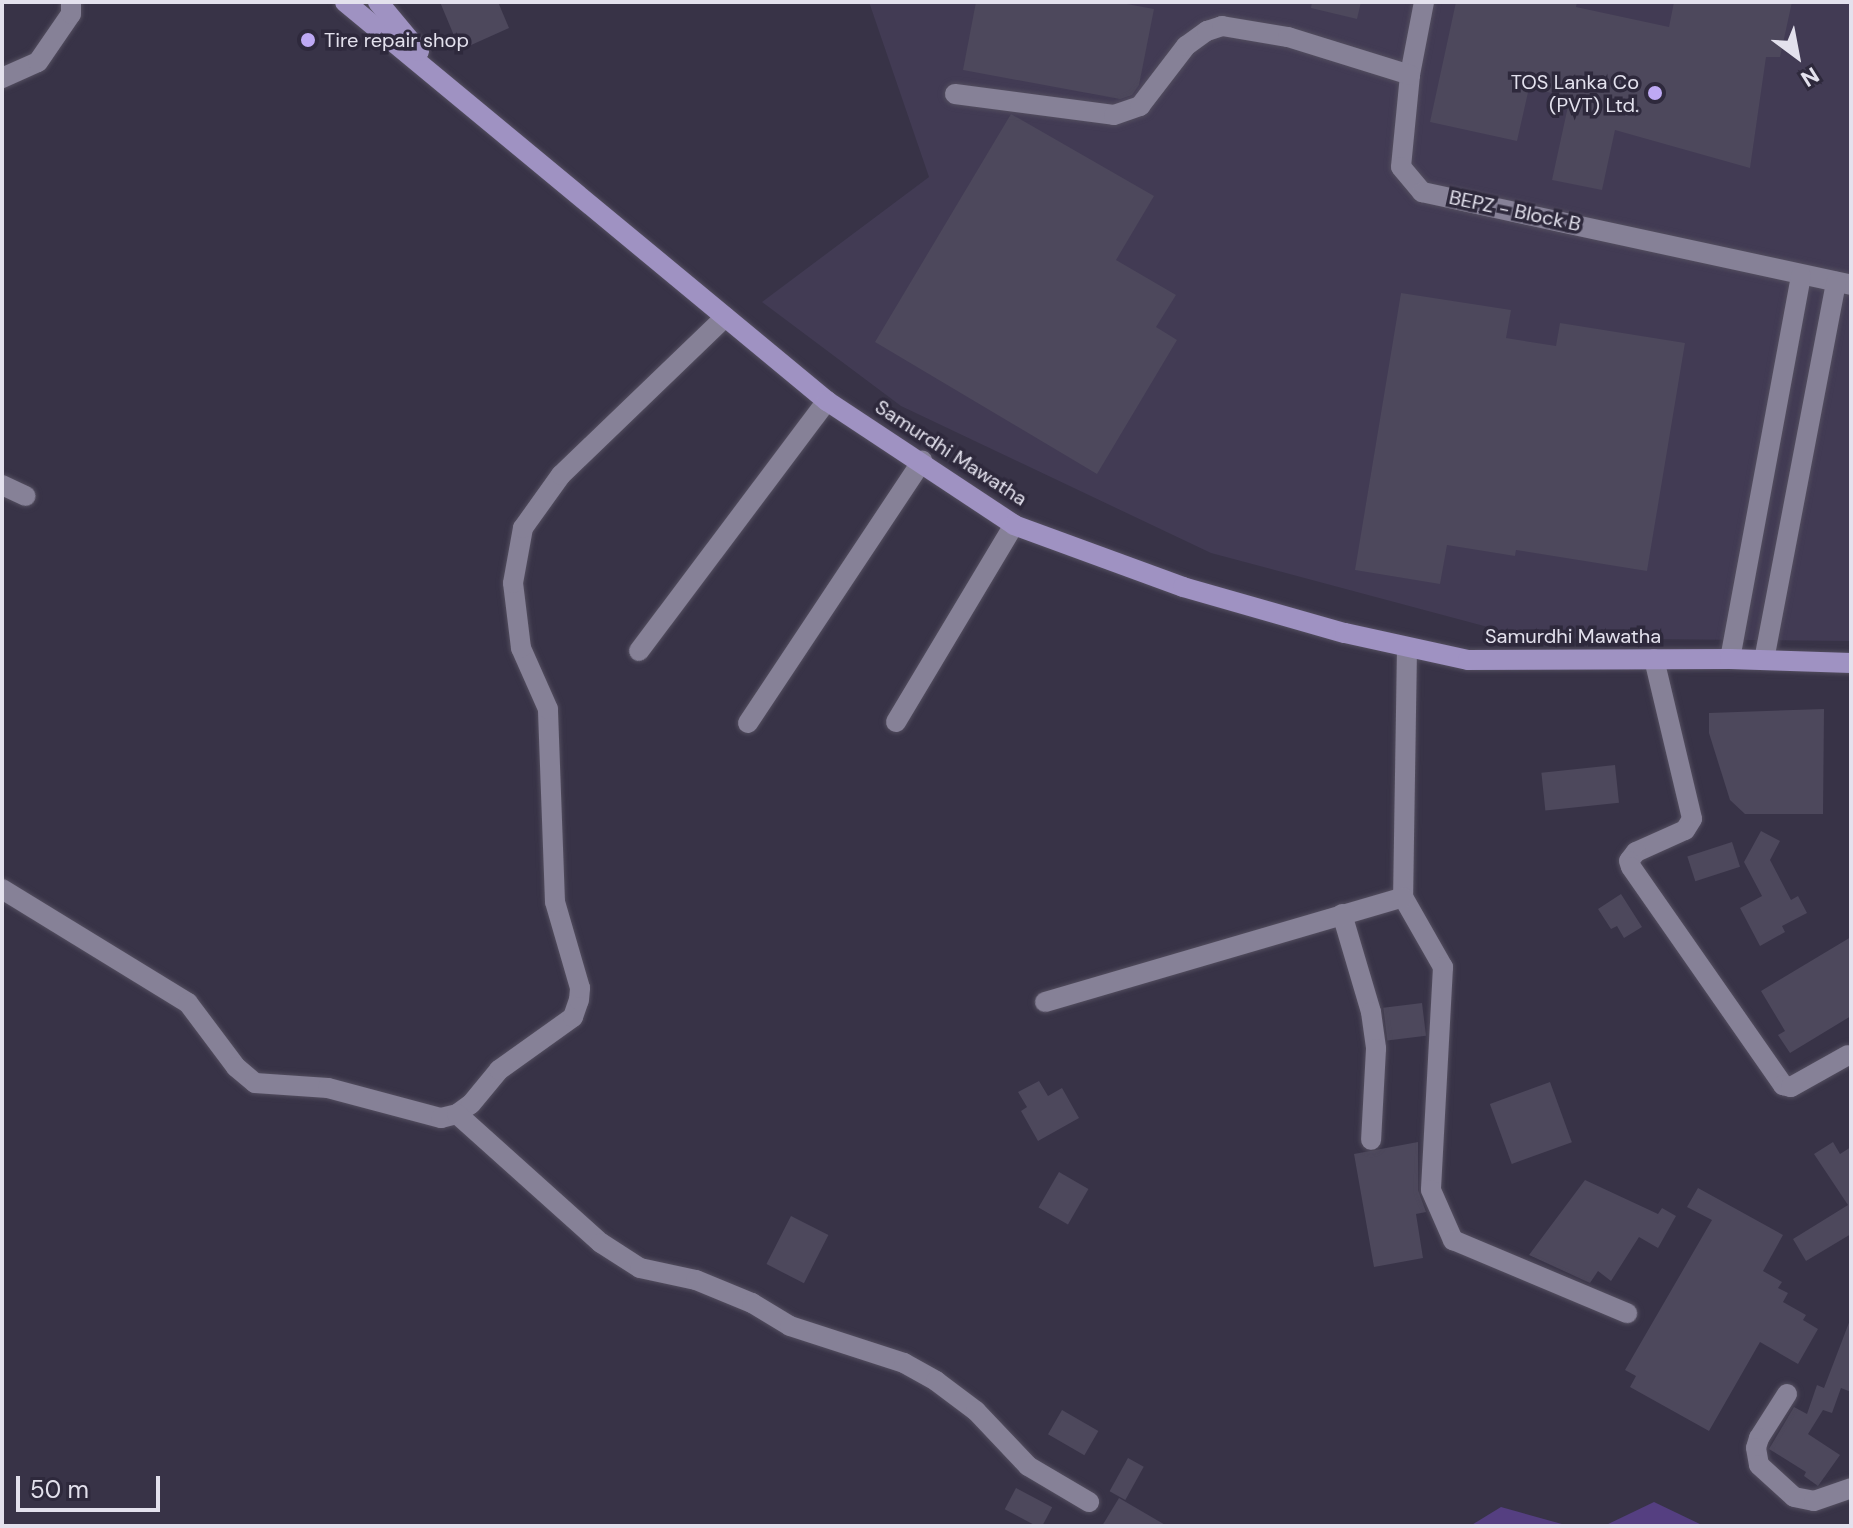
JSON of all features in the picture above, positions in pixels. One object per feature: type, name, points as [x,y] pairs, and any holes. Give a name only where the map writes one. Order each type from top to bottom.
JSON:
[{"type":"main road","name":"Samurdhi Mawatha","points":[[345,2],[827,401],[922,461],[1014,525],[1183,587],[1407,648],[1468,660],[1730,659],[1851,663]]},
{"type":"main road","points":[[378,2],[454,92]]},
{"type":"street","points":[[2,78],[38,62],[71,14],[71,2]]},
{"type":"street","name":"BEPZ - Block B","points":[[1424,2],[1410,75],[1401,167],[1422,192],[1844,283],[1764,660]]},
{"type":"street","points":[[955,94],[1114,115],[1140,106],[1186,46],[1207,31],[1222,26],[1288,37],[1410,75]]},
{"type":"street","points":[[1730,659],[1801,276]]},
{"type":"street","points":[[2,889],[188,1003],[236,1067],[255,1083],[328,1088],[441,1118],[457,1114],[499,1070],[573,1017],[579,1000],[580,988],[555,902],[548,709],[521,648],[513,583],[523,528],[561,475],[725,317]]},
{"type":"street","points":[[639,651],[827,401]]},
{"type":"street","points":[[748,723],[922,461]]},
{"type":"street","points":[[2,485],[26,496]]},
{"type":"street","points":[[896,722],[1014,525]]},
{"type":"street","points":[[1407,648],[1403,897],[1443,967],[1431,1190],[1453,1240],[1627,1313]]},
{"type":"street","points":[[1654,659],[1692,819],[1685,830],[1636,852],[1629,861],[1631,867],[1783,1085],[1791,1087],[1848,1055]]},
{"type":"street","points":[[1045,1002],[1403,897]]},
{"type":"street","points":[[1342,914],[1373,1024],[1376,1049],[1371,1140]]},
{"type":"street","points":[[457,1114],[601,1243],[640,1268],[696,1280],[752,1303],[790,1326],[904,1363],[936,1381],[976,1411],[1028,1466],[1089,1502]]},
{"type":"street","points":[[1787,1394],[1759,1438],[1756,1448],[1759,1465],[1794,1497],[1814,1501],[1851,1488]]},
{"type":"shaded area","points":[[869,2],[1851,2],[1851,641],[1529,638],[1211,553],[901,406],[762,302],[929,177]]},
{"type":"shaded area","points":[[1654,1502],[1704,1526],[1604,1526]]},
{"type":"shaded area","points":[[1501,1507],[1569,1526],[1470,1526]]},
{"type":"building","points":[[440,2],[498,2],[509,28],[460,50]]},
{"type":"building","points":[[976,2],[1116,2],[1154,9],[1139,85],[1132,95],[1120,99],[963,70]]},
{"type":"building","points":[[1312,2],[1361,2],[1357,19],[1311,8]]},
{"type":"building","name":"TOS Lanka Co (PVT) Ltd.","points":[[1456,2],[1577,2],[1576,7],[1669,27],[1674,2],[1792,2],[1780,57],[1766,57],[1750,168],[1615,130],[1602,190],[1552,180],[1570,97],[1529,88],[1517,141],[1430,122]]},
{"type":"building","points":[[1011,114],[1154,196],[1116,260],[1176,295],[1156,327],[1177,340],[1097,474],[875,342]]},
{"type":"building","points":[[1401,293],[1511,310],[1506,338],[1556,346],[1560,323],[1685,343],[1647,571],[1516,550],[1515,556],[1447,545],[1440,584],[1355,570]]},
{"type":"building","points":[[1824,709],[1823,814],[1745,814],[1730,800],[1709,733],[1709,713]]},
{"type":"building","points":[[1615,765],[1619,803],[1545,811],[1541,773]]},
{"type":"building","points":[[1761,831],[1780,841],[1770,860],[1791,900],[1798,896],[1807,913],[1782,926],[1785,932],[1760,946],[1740,908],[1762,896],[1744,862]]},
{"type":"building","points":[[1732,842],[1740,867],[1695,881],[1687,857]]},
{"type":"building","points":[[1621,894],[1642,927],[1624,938],[1617,926],[1611,929],[1598,909]]},
{"type":"building","points":[[1851,937],[1851,1016],[1790,1053],[1778,1035],[1785,1031],[1761,991]]},
{"type":"building","points":[[1422,1003],[1426,1036],[1387,1041],[1383,1008]]},
{"type":"building","points":[[1039,1081],[1048,1096],[1062,1088],[1079,1118],[1038,1141],[1021,1111],[1027,1107],[1018,1092]]},
{"type":"building","points":[[1550,1082],[1572,1142],[1512,1164],[1490,1104]]},
{"type":"building","points":[[1418,1142],[1418,1190],[1426,1212],[1416,1214],[1423,1258],[1374,1267],[1354,1154]]},
{"type":"building","points":[[1833,1142],[1840,1154],[1851,1147],[1851,1234],[1806,1261],[1793,1239],[1848,1205],[1814,1154]]},
{"type":"building","points":[[1059,1172],[1088,1189],[1068,1225],[1038,1208]]},
{"type":"building","points":[[1585,1180],[1658,1214],[1662,1208],[1676,1216],[1658,1248],[1639,1237],[1611,1281],[1598,1271],[1590,1283],[1529,1255]]},
{"type":"building","points":[[1698,1188],[1783,1235],[1763,1271],[1782,1282],[1778,1288],[1788,1293],[1783,1302],[1806,1315],[1803,1320],[1818,1329],[1798,1364],[1760,1342],[1709,1431],[1630,1387],[1636,1376],[1625,1370],[1712,1220],[1687,1207]]},
{"type":"building","points":[[791,1216],[828,1235],[804,1283],[766,1264]]},
{"type":"building","points":[[1850,1320],[1851,1392],[1841,1388],[1832,1413],[1823,1410],[1808,1434],[1840,1455],[1818,1486],[1804,1476],[1806,1472],[1769,1449],[1794,1407],[1807,1414],[1817,1385],[1824,1388]]},
{"type":"building","points":[[1062,1410],[1098,1431],[1084,1455],[1048,1434]]},
{"type":"building","points":[[1128,1458],[1144,1467],[1125,1500],[1110,1491]]},
{"type":"building","points":[[1016,1488],[1052,1507],[1042,1526],[1036,1526],[1005,1509]]},
{"type":"building","points":[[1119,1498],[1167,1526],[1102,1526]]},
{"type":"place","name":"Tire repair shop","points":[[308,40]]},
{"type":"place","name":"TOS Lanka Co (PVT) Ltd.","points":[[1655,93]]}]
